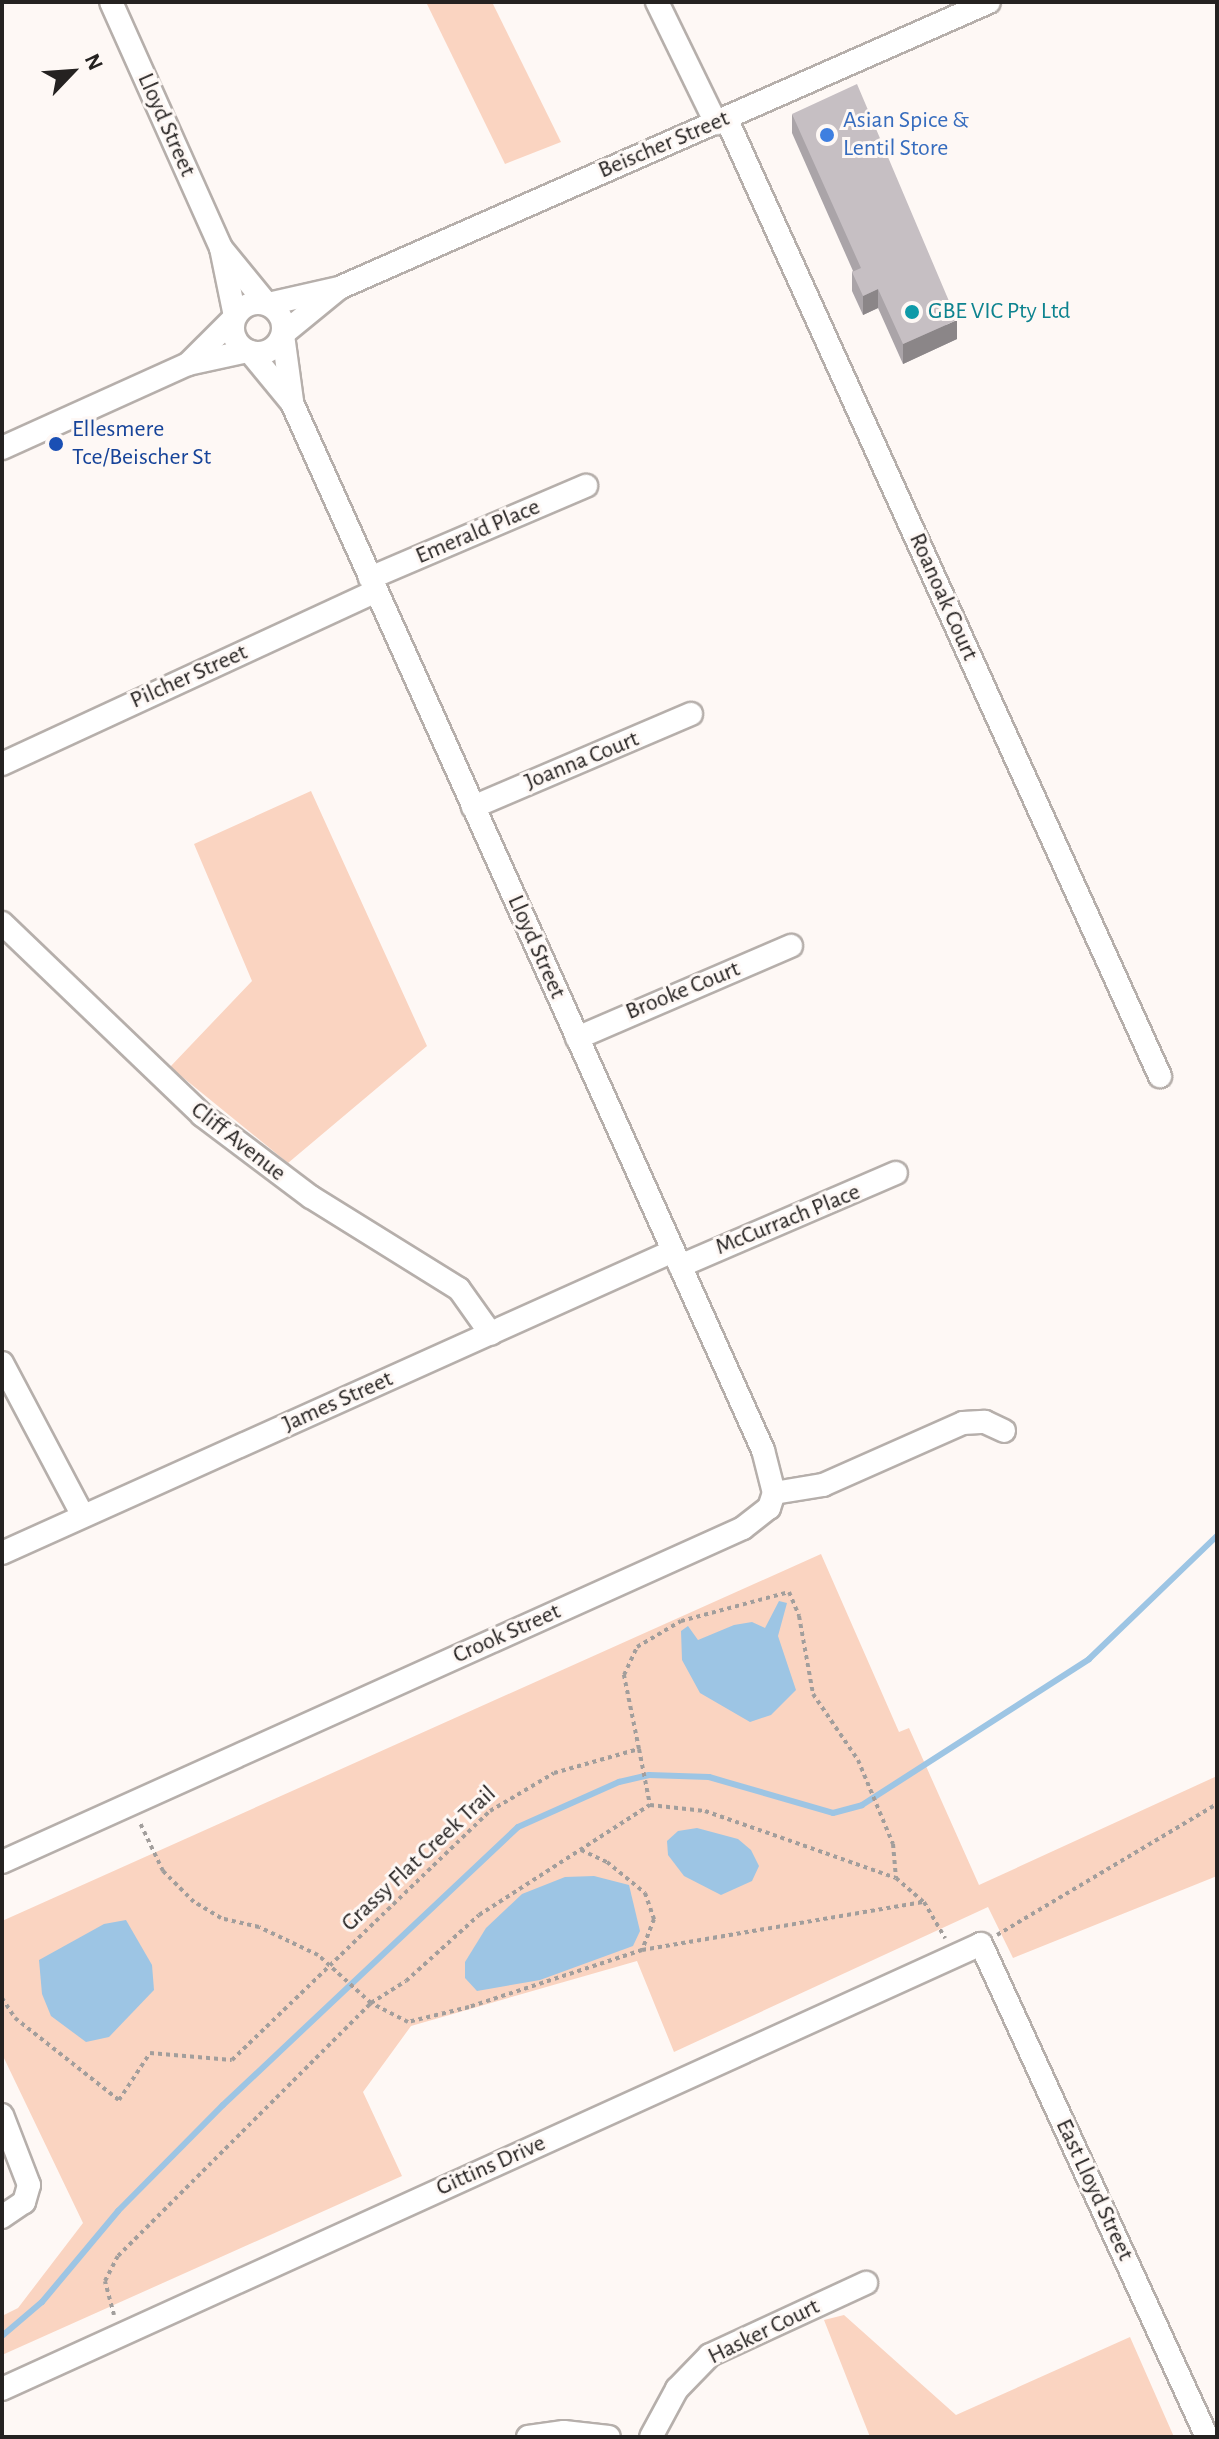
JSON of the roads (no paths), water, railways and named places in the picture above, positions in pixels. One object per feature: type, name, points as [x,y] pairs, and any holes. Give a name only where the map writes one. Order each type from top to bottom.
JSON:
[{"type":"street","name":"Lloyd Street","points":[[111,2],[221,248],[234,318]]},
{"type":"street","name":"Roanoak Court","points":[[657,2],[721,120],[1160,1076]]},
{"type":"street","name":"Beischer Street","points":[[267,304],[339,288],[989,2]]},
{"type":"street","name":"Lloyd Street","points":[[221,248],[267,304]]},
{"type":"street","name":"Beischer Street","points":[[283,335],[339,288]]},
{"type":"street","points":[[2,448],[188,364],[269,350],[283,335],[280,316],[267,304],[246,305],[188,364]]},
{"type":"street","points":[[234,318],[235,339],[249,352]]},
{"type":"street","name":"Lloyd Street","points":[[283,335],[292,403]]},
{"type":"street","name":"Lloyd Street","points":[[249,352],[292,403],[768,1463],[774,1493]]},
{"type":"street","name":"Emerald Place","points":[[373,584],[586,486]]},
{"type":"street","name":"Pilcher Street","points":[[2,764],[373,584]]},
{"type":"street","name":"Joanna Court","points":[[473,807],[691,714]]},
{"type":"street","name":"Cliff Avenue","points":[[2,923],[192,1107],[289,1182],[459,1289],[491,1334]]},
{"type":"street","name":"Brooke Court","points":[[577,1038],[791,946]]},
{"type":"street","name":"McCurrach Place","points":[[676,1258],[896,1173]]},
{"type":"street","name":"James Street","points":[[2,1553],[491,1334],[676,1258]]},
{"type":"street","points":[[2,1363],[83,1516]]},
{"type":"street","points":[[774,1493],[823,1485],[963,1423],[985,1422],[1004,1431]]},
{"type":"street","name":"Crook Street","points":[[2,1862],[743,1528],[769,1508],[774,1493]]},
{"type":"street","name":"Gittins Drive","points":[[2,2389],[981,1944]]},
{"type":"street","name":"East Lloyd Street","points":[[981,1944],[1207,2437]]},
{"type":"street","points":[[2,2115],[29,2185],[24,2202],[2,2217]]},
{"type":"street","name":"Hasker Court","points":[[651,2437],[677,2389],[710,2355],[866,2283]]},
{"type":"street","points":[[528,2437],[564,2432],[609,2437]]},
{"type":"water","points":[[779,1601],[787,1603],[778,1636],[796,1690],[771,1715],[750,1722],[700,1693],[682,1660],[681,1631],[688,1626],[698,1640],[734,1625],[752,1622],[765,1628]]},
{"type":"water","points":[[697,1828],[738,1839],[751,1850],[759,1866],[752,1881],[721,1895],[684,1876],[668,1855],[667,1841],[678,1831]]},
{"type":"water","points":[[594,1876],[629,1885],[640,1931],[633,1946],[540,1980],[477,1991],[465,1978],[465,1962],[486,1928],[522,1894],[565,1877]]},
{"type":"water","points":[[126,1920],[152,1965],[154,1990],[109,2037],[86,2042],[51,2016],[42,1994],[39,1960],[104,1924]]},
{"type":"waterway","points":[[2,2336],[42,2302],[118,2211],[223,2105],[518,1827],[619,1782],[649,1775],[709,1777],[833,1813],[862,1805],[1089,1659],[1217,1536]]},
{"type":"place","name":"Asian Spice & Lentil Store","points":[[827,135]]},
{"type":"place","name":"GBE VIC Pty Ltd","points":[[912,312]]},
{"type":"place","name":"Ellesmere Tce/Beischer St","points":[[56,444]]}]
